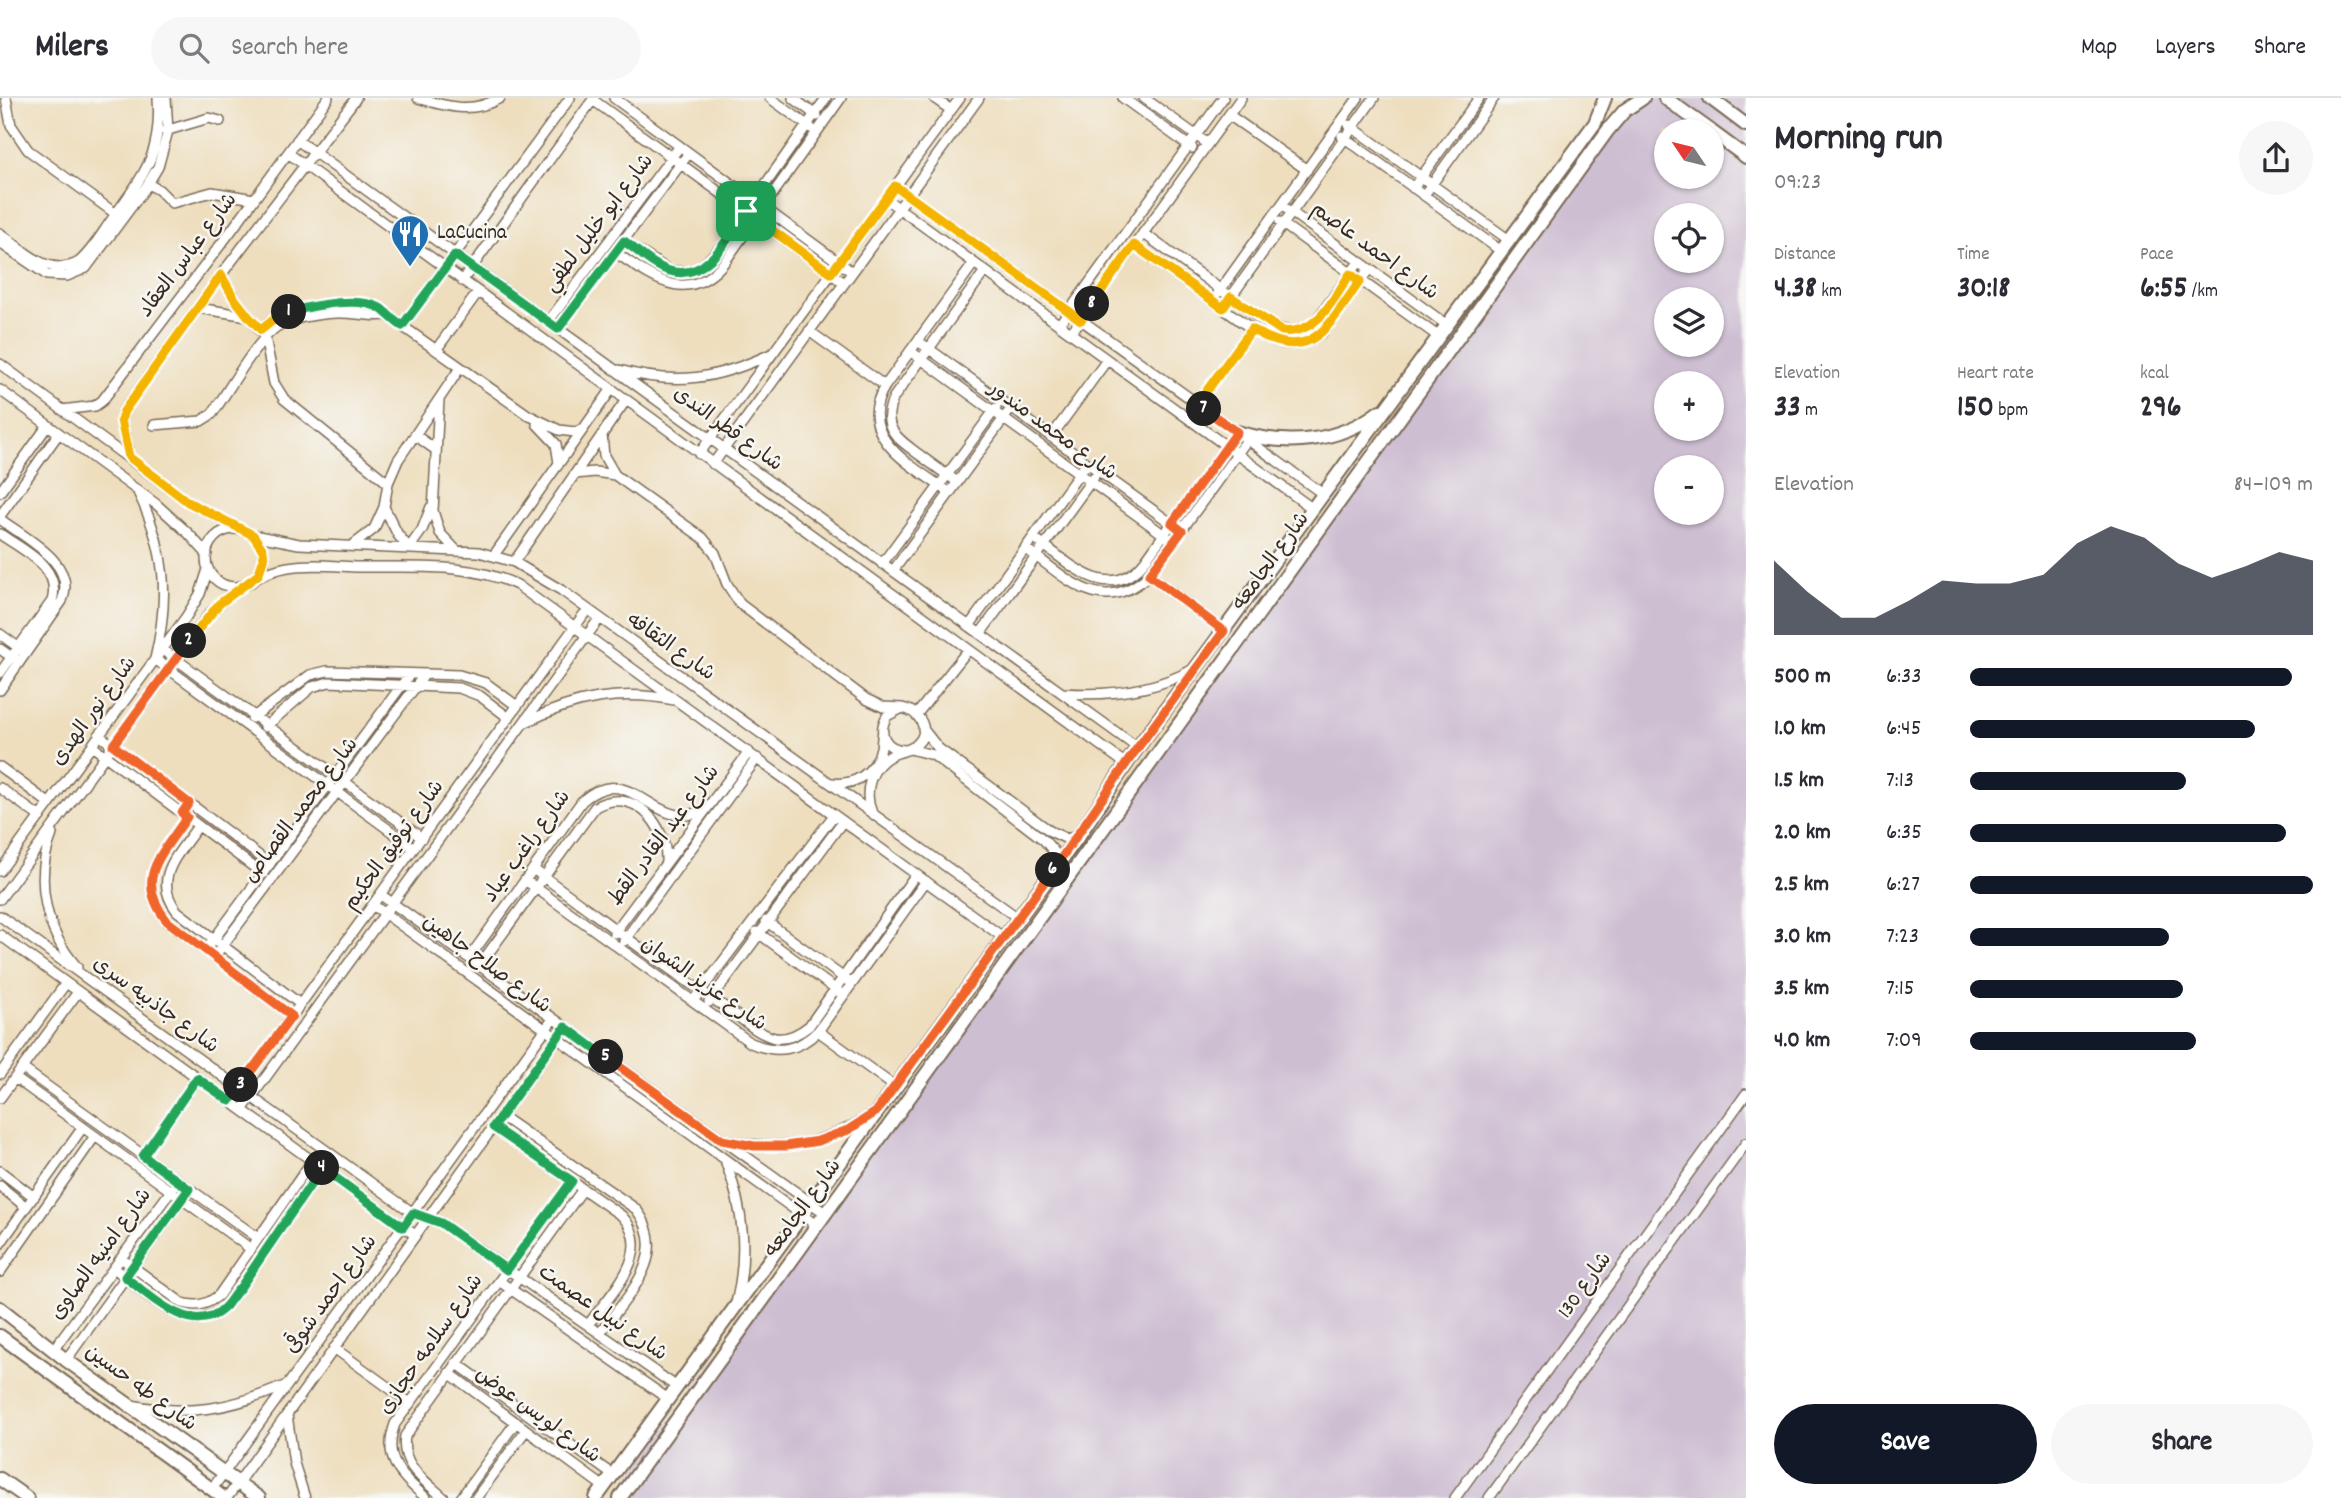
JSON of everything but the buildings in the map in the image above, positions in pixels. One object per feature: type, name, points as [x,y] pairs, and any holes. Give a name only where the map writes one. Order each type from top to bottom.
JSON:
[{"type":"street","points":[[6,98],[11,125],[27,150],[116,214]]},
{"type":"street","points":[[0,233],[48,266],[65,268],[85,257],[146,171],[164,131],[158,98]]},
{"type":"street","points":[[0,243],[47,275],[74,274],[90,264],[148,184],[162,156],[166,98]]},
{"type":"street","name":"شارع عباس العقاد","points":[[62,410],[95,406],[102,401],[328,98]]},
{"type":"street","name":"شارع عباس العقاد","points":[[129,457],[121,420],[124,411],[221,275],[356,98]]},
{"type":"street","points":[[418,98],[456,109],[472,109],[488,105],[500,98]]},
{"type":"street","points":[[402,326],[570,98]]},
{"type":"street","points":[[614,98],[852,272]]},
{"type":"street","points":[[771,98],[817,132]]},
{"type":"street","points":[[793,98],[824,121]]},
{"type":"street","points":[[624,241],[670,271],[690,272],[700,268],[715,256],[826,98]]},
{"type":"street","points":[[615,252],[657,280],[678,286],[700,282],[718,270],[841,98]]},
{"type":"street","points":[[934,98],[951,110]]},
{"type":"street","points":[[713,464],[979,98]]},
{"type":"street","points":[[1123,98],[1200,154]]},
{"type":"street","points":[[1144,98],[1208,144]]},
{"type":"street","points":[[1059,325],[1223,98]]},
{"type":"street","points":[[1071,333],[1241,98]]},
{"type":"street","points":[[1213,301],[1358,98]]},
{"type":"street","points":[[1223,308],[1374,98]]},
{"type":"street","points":[[1464,98],[1476,102],[1484,112]]},
{"type":"street","name":"شارع الجامعه","points":[[596,1498],[1079,835],[1126,764],[1567,161],[1595,122],[1605,98]]},
{"type":"street","name":"شارع الجامعه","points":[[620,1498],[1579,170],[1616,120],[1643,98]]},
{"type":"street","points":[[1665,98],[1694,119]]},
{"type":"street","points":[[1710,98],[1746,125]]},
{"type":"street","points":[[462,281],[594,99],[844,283]]},
{"type":"street","points":[[699,454],[957,99]]},
{"type":"street","points":[[1424,195],[1484,112],[1490,99]]},
{"type":"street","points":[[1413,188],[1476,102]]},
{"type":"street","points":[[1229,115],[1307,170]]},
{"type":"street","points":[[164,131],[209,118],[220,121]]},
{"type":"street","points":[[1342,120],[1432,185],[1505,246]]},
{"type":"street","points":[[1335,131],[1413,188],[1505,246]]},
{"type":"street","name":"شارع قطر الندى","points":[[297,140],[1138,748]]},
{"type":"street","points":[[1724,141],[1746,157]]},
{"type":"street","name":"شارع ابو خليل لطفي","points":[[548,322],[680,146]]},
{"type":"street","name":"شارع قطر الندى","points":[[288,153],[1126,764]]},
{"type":"street","name":"شارع ابو خليل لطفي","points":[[558,329],[689,153]]},
{"type":"street","points":[[1567,161],[1579,170]]},
{"type":"street","points":[[148,184],[159,190],[172,203],[212,192],[254,199]]},
{"type":"street","points":[[895,186],[1323,494]]},
{"type":"street","points":[[886,199],[1313,509]]},
{"type":"street","name":"شارع احمد عاصم","points":[[1281,205],[1447,325]]},
{"type":"street","name":"شارع احمد عاصم","points":[[1273,217],[1439,337]]},
{"type":"street","points":[[1143,233],[1282,331],[1300,331],[1315,322],[1359,262]]},
{"type":"street","points":[[1134,245],[1252,329],[1267,338],[1289,345],[1312,340],[1330,323],[1368,269]]},
{"type":"street","points":[[950,493],[890,448],[879,432],[875,413],[885,386],[974,263]]},
{"type":"street","points":[[958,482],[902,442],[890,426],[890,406],[985,271]]},
{"type":"street","points":[[221,275],[248,316],[263,333],[274,383],[284,399],[388,483]]},
{"type":"street","points":[[436,350],[478,292]]},
{"type":"street","points":[[154,425],[201,421],[212,414],[263,333],[277,317],[322,305],[368,305],[379,308],[528,415],[559,430],[575,432],[583,429]]},
{"type":"street","points":[[198,308],[248,316]]},
{"type":"street","points":[[1197,404],[1252,329]]},
{"type":"street","points":[[809,331],[885,386]]},
{"type":"street","name":"شارع محمد مندور","points":[[918,341],[1182,531]]},
{"type":"street","name":"شارع محمد مندور","points":[[910,351],[1174,542]]},
{"type":"street","points":[[613,369],[671,380],[704,378],[746,366],[772,354]]},
{"type":"street","points":[[1051,437],[1107,360]]},
{"type":"street","name":"شارع الثقافه","points":[[0,365],[188,502],[249,533],[287,543],[457,551],[494,555],[514,562],[546,580],[1018,918]]},
{"type":"street","points":[[351,546],[374,529],[384,508],[388,483],[398,460],[460,368]]},
{"type":"street","points":[[0,390],[178,523],[207,554]]},
{"type":"street","points":[[494,555],[611,390]]},
{"type":"street","points":[[1033,537],[1087,575],[1108,583],[1119,581],[1138,569],[1227,447],[1242,436],[1290,442],[1322,438],[1366,421],[1395,396]]},
{"type":"street","points":[[439,399],[433,498],[437,528],[457,551]]},
{"type":"street","points":[[514,562],[626,400]]},
{"type":"street","points":[[882,564],[1001,401]]},
{"type":"street","points":[[893,572],[1011,408]]},
{"type":"street","points":[[528,415],[556,444],[559,463]]},
{"type":"street","points":[[0,492],[48,425]]},
{"type":"street","points":[[22,650],[62,601],[65,578],[60,567],[51,558],[0,517],[59,433]]},
{"type":"street","points":[[415,435],[436,450]]},
{"type":"street","points":[[602,435],[604,456],[615,475],[703,538],[715,553],[733,595],[750,612],[866,699],[883,707],[902,708],[917,714],[923,729],[937,748],[1050,831],[1067,839],[1079,835],[1092,845]]},
{"type":"street","points":[[1025,548],[1081,588],[1105,595],[1118,595],[1130,590],[1149,575],[1182,531],[1237,454],[1242,436]]},
{"type":"street","points":[[968,626],[1087,463]]},
{"type":"street","points":[[980,634],[1098,471]]},
{"type":"street","points":[[575,474],[595,472],[615,475]]},
{"type":"street","points":[[138,492],[159,545],[164,573],[162,631],[155,659],[415,848]]},
{"type":"street","points":[[384,508],[398,535],[409,548],[425,524],[433,498]]},
{"type":"street","points":[[236,529],[249,533],[259,542],[264,559],[262,567],[253,580],[240,586],[225,585],[217,581],[208,569],[209,546],[220,534],[236,529]]},
{"type":"street","points":[[0,534],[47,568],[54,579],[55,590],[52,601],[15,660],[0,690]]},
{"type":"street","name":"شارع الثقافه","points":[[253,580],[276,570],[301,565],[464,569],[492,575],[517,585],[1004,937]]},
{"type":"street","name":"شارع نور الهدى","points":[[0,870],[194,606],[208,569]]},
{"type":"street","points":[[1149,575],[1224,631]]},
{"type":"street","points":[[54,579],[65,578]]},
{"type":"street","name":"شارع نور الهدى","points":[[0,899],[209,614],[240,586]]},
{"type":"street","name":"شارع توفيق الحكيم","points":[[230,1101],[587,610]]},
{"type":"street","name":"شارع توفيق الحكيم","points":[[242,1110],[599,619]]},
{"type":"street","points":[[0,634],[22,650]]},
{"type":"street","points":[[0,649],[15,660]]},
{"type":"street","points":[[162,649],[422,838]]},
{"type":"street","points":[[917,714],[968,650]]},
{"type":"street","points":[[0,673],[15,660]]},
{"type":"street","points":[[1060,692],[1091,694],[1136,689],[1191,671],[1201,661]]},
{"type":"street","points":[[247,725],[254,716],[304,679],[317,673],[459,675],[477,680],[517,706]]},
{"type":"street","name":"شارع محمد القصاص","points":[[219,942],[262,874],[410,674]]},
{"type":"street","name":"شارع محمد القصاص","points":[[210,954],[338,792],[425,674]]},
{"type":"street","points":[[260,735],[266,725],[316,685],[329,682],[451,686],[469,690],[509,718]]},
{"type":"street","points":[[524,723],[574,702],[600,696],[653,695],[679,700]]},
{"type":"street","points":[[866,699],[877,714],[882,732],[891,747],[933,755],[1044,840],[1056,854],[1058,864]]},
{"type":"street","points":[[830,783],[846,783],[866,774],[879,756],[887,716],[902,708]]},
{"type":"street","points":[[873,814],[868,794],[873,774],[886,758],[908,750],[920,741],[923,729]]},
{"type":"street","points":[[99,736],[270,864]]},
{"type":"street","points":[[92,746],[262,874]]},
{"type":"street","name":"شارع عبد القادر القط","points":[[609,940],[708,807],[753,755]]},
{"type":"street","name":"شارع عبد القادر القط","points":[[619,948],[753,755]]},
{"type":"street","points":[[0,767],[50,804]]},
{"type":"street","name":"شارع راغب عياد","points":[[469,958],[582,800],[593,792],[605,787],[619,787],[675,816],[698,813],[708,807]]},
{"type":"street","points":[[0,788],[40,817]]},
{"type":"street","name":"شارع راغب عياد","points":[[479,966],[589,814],[605,802],[630,804],[651,817],[664,838],[666,863]]},
{"type":"street","points":[[189,803],[185,815],[153,868],[153,897],[163,916],[292,1016]]},
{"type":"street","points":[[694,1001],[834,815]]},
{"type":"street","points":[[704,1009],[843,821]]},
{"type":"street","points":[[57,822],[44,864],[46,908],[62,948],[91,981]]},
{"type":"street","points":[[198,826],[166,873],[165,883],[170,903],[300,1004]]},
{"type":"street","name":"شارع عزيز الشوان","points":[[533,869],[712,999],[775,1038],[788,1038],[809,1026],[916,874]]},
{"type":"street","name":"شارع عزيز الشوان","points":[[525,880],[751,1043],[775,1050],[799,1046],[818,1031],[926,881]]},
{"type":"street","points":[[151,882],[165,883]]},
{"type":"street","name":"شارع صلاح جاهين","points":[[381,895],[825,1213]]},
{"type":"street","name":"شارع صلاح جاهين","points":[[373,905],[816,1225]]},
{"type":"street","points":[[758,915],[852,984]]},
{"type":"street","name":"شارع جاذبيه سرى","points":[[0,916],[413,1213],[428,1218]]},
{"type":"street","points":[[750,927],[844,995]]},
{"type":"street","name":"شارع جاذبيه سرى","points":[[0,935],[415,1236]]},
{"type":"street","points":[[0,1074],[66,983]]},
{"type":"street","points":[[0,1098],[78,992]]},
{"type":"street","name":"شارع احمد شوقى","points":[[212,1489],[554,1019]]},
{"type":"street","name":"شارع احمد شوقى","points":[[225,1498],[565,1027]]},
{"type":"street","points":[[818,1031],[894,1086]]},
{"type":"street","points":[[154,1047],[164,1034]]},
{"type":"street","points":[[22,1068],[258,1238]]},
{"type":"street","points":[[15,1078],[251,1249]]},
{"type":"street","points":[[143,1156],[197,1078]]},
{"type":"street","name":"شارع 130","points":[[1455,1498],[1746,1094]]},
{"type":"street","points":[[722,1140],[754,1146],[818,1141],[848,1130],[876,1112]]},
{"type":"street","points":[[501,1116],[636,1209],[648,1228],[651,1239],[648,1262],[600,1334]]},
{"type":"street","points":[[0,1244],[83,1127]]},
{"type":"street","points":[[493,1127],[622,1216],[633,1231],[633,1259],[587,1325]]},
{"type":"street","points":[[0,1272],[95,1136]]},
{"type":"street","points":[[1489,1498],[1746,1143]]},
{"type":"street","points":[[121,1258],[174,1298],[192,1306],[211,1302],[230,1280],[312,1161]]},
{"type":"street","points":[[726,1161],[736,1189],[744,1238],[742,1278],[735,1307]]},
{"type":"street","points":[[114,1268],[177,1315],[191,1319],[218,1313],[240,1288],[322,1168]]},
{"type":"street","points":[[0,1171],[34,1197]]},
{"type":"street","name":"شارع امنيه الصاوى","points":[[53,1350],[178,1181]]},
{"type":"street","name":"شارع سلامه حجازى","points":[[426,1498],[401,1475],[391,1456],[391,1434],[395,1424],[572,1181]]},
{"type":"street","points":[[0,1186],[26,1207]]},
{"type":"street","name":"شارع امنيه الصاوى","points":[[66,1360],[189,1189]]},
{"type":"street","name":"شارع سلامه حجازى","points":[[444,1498],[411,1468],[404,1453],[409,1429],[583,1189]]},
{"type":"street","name":"شارع نبيل عصمت","points":[[428,1218],[441,1223],[677,1387]]},
{"type":"street","points":[[230,1280],[240,1288]]},
{"type":"street","name":"شارع نبيل عصمت","points":[[499,1281],[668,1399]]},
{"type":"street","name":"شارع طه حسين","points":[[0,1308],[66,1360],[259,1498]]},
{"type":"street","name":"شارع طه حسين","points":[[0,1336],[225,1498]]},
{"type":"street","points":[[455,1340],[467,1348]]},
{"type":"street","points":[[334,1348],[410,1403]]},
{"type":"street","name":"شارع لويس عوض","points":[[456,1363],[613,1475]]},
{"type":"street","name":"شارع لويس عوض","points":[[449,1373],[604,1487]]},
{"type":"street","points":[[129,1405],[199,1411],[244,1402],[289,1384]]},
{"type":"street","points":[[287,1414],[294,1463],[305,1498]]},
{"type":"street","points":[[461,1498],[516,1422]]},
{"type":"street","points":[[476,1498],[526,1430]]},
{"type":"street","points":[[0,1479],[27,1498]]},
{"type":"shaded area","points":[[1630,98],[1746,98],[1746,1498],[615,1498]]},
{"type":"place","name":"LaCucina","points":[[410,268]]},
{"type":"route","points":[[895,186],[1081,320],[1134,245],[1223,308],[1231,297],[1282,331],[1308,328],[1322,315],[1350,274],[1360,281],[1330,323],[1312,340],[1301,344],[1278,343],[1252,329],[1197,404],[1237,432],[1172,523],[1182,531],[1149,575],[1224,631],[1133,754],[1079,835],[876,1112],[848,1130],[818,1141],[786,1146],[754,1146],[722,1140],[565,1027],[493,1127],[572,1181],[507,1270],[434,1220],[413,1213],[403,1227],[322,1168],[226,1306],[218,1313],[205,1318],[191,1319],[177,1315],[125,1277],[189,1189],[143,1156],[197,1078],[230,1101],[292,1016],[167,921],[158,910],[153,897],[153,868],[187,817],[182,813],[189,803],[113,745],[209,614],[229,594],[258,575],[264,559],[263,550],[253,535],[188,502],[129,457],[121,420],[124,411],[221,275],[234,298],[261,330],[277,317],[290,312],[337,304],[379,308],[402,326],[455,255],[558,329],[624,241],[670,271],[690,272],[715,256],[746,211],[831,273],[895,186]]}]
